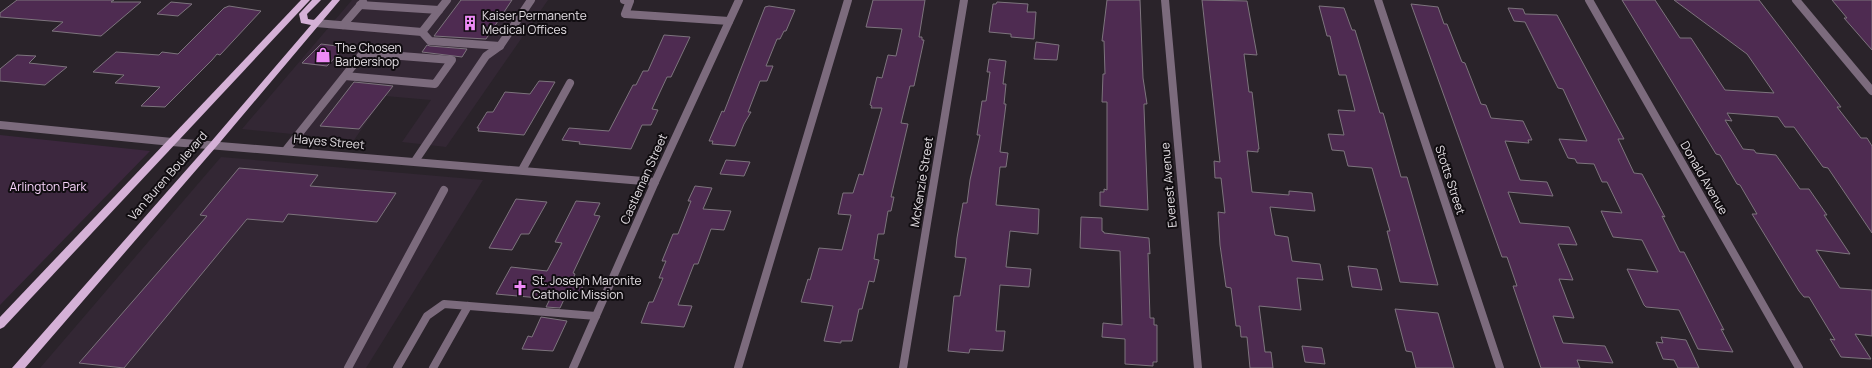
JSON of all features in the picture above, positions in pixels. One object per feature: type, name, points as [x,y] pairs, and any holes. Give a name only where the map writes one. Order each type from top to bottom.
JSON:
[{"type":"main road","name":"Van Buren Boulevard","points":[[0,324],[306,0]]},
{"type":"main road","points":[[316,23],[304,21],[303,14],[317,0]]},
{"type":"main road","name":"Van Buren Boulevard","points":[[18,368],[213,145],[336,0]]},
{"type":"street","points":[[422,32],[447,0]]},
{"type":"street","points":[[415,161],[486,56],[500,46],[531,0]]},
{"type":"street","points":[[624,0],[630,1],[625,14],[729,21]]},
{"type":"street","name":"Castleman Street","points":[[573,368],[655,182],[739,0]]},
{"type":"street","points":[[738,368],[848,0]]},
{"type":"street","name":"McKenzie Street","points":[[903,368],[964,0]]},
{"type":"street","name":"Everest Avenue","points":[[1165,0],[1198,368]]},
{"type":"street","name":"Stotts Street","points":[[1378,0],[1500,368]]},
{"type":"street","name":"Donald Avenue","points":[[1589,0],[1799,368]]},
{"type":"street","points":[[1796,0],[1872,91]]},
{"type":"street","points":[[343,25],[362,3],[439,10]]},
{"type":"street","points":[[316,23],[422,32],[430,41],[500,46]]},
{"type":"street","points":[[286,150],[345,76],[364,53],[452,60],[435,84],[345,76]]},
{"type":"street","points":[[522,170],[570,83]]},
{"type":"street","name":"Hayes Street","points":[[0,126],[172,142],[286,150],[655,182]]},
{"type":"street","points":[[348,368],[444,190]]},
{"type":"street","points":[[397,368],[427,316],[444,304],[596,316]]},
{"type":"street","points":[[433,368],[468,306]]},
{"type":"shaded area","points":[[352,0],[548,0],[446,147],[402,142],[431,100],[385,96],[354,140],[242,129]]},
{"type":"shaded area","points":[[221,157],[483,180],[366,368],[40,368]]},
{"type":"green space","name":"Arlington Park","points":[[0,135],[150,151],[0,305]]},
{"type":"building","points":[[17,0],[114,0],[111,2],[141,2],[101,36],[52,31],[63,22],[0,17],[0,13]]},
{"type":"building","name":"Kaiser Permanente Medical Offices","points":[[461,0],[512,0],[486,39],[434,36]]},
{"type":"building","points":[[873,0],[925,0],[919,37],[922,37],[922,40],[924,40],[914,86],[910,86],[901,123],[908,124],[891,197],[894,197],[891,211],[888,211],[884,234],[878,234],[874,259],[879,260],[874,282],[869,281],[862,309],[859,309],[852,341],[841,341],[841,343],[824,341],[833,306],[801,302],[808,279],[810,280],[819,248],[842,250],[851,215],[838,214],[843,193],[853,193],[859,174],[863,175],[882,108],[871,108],[872,106],[870,105],[877,77],[882,78],[888,55],[896,56],[902,29],[866,27]]},
{"type":"building","points":[[1107,0],[1140,0],[1143,78],[1147,104],[1144,104],[1144,108],[1148,210],[1100,206],[1100,192],[1104,192],[1104,189],[1107,190],[1107,102],[1102,102],[1103,74],[1105,74],[1104,41],[1102,41]]},
{"type":"building","points":[[1202,0],[1247,1],[1257,55],[1244,54],[1249,92],[1252,92],[1259,149],[1258,152],[1247,151],[1252,192],[1289,195],[1289,191],[1312,193],[1315,211],[1270,207],[1275,235],[1288,237],[1292,261],[1320,264],[1323,280],[1297,278],[1301,310],[1259,306],[1265,352],[1271,352],[1273,368],[1250,368],[1247,337],[1241,337],[1240,326],[1236,326],[1231,288],[1226,287],[1220,245],[1218,212],[1225,213],[1221,178],[1215,178],[1214,161],[1220,162]]},
{"type":"building","points":[[1622,0],[1655,0],[1680,38],[1691,38],[1725,90],[1774,93],[1747,54],[1674,0],[1759,0],[1841,107],[1837,107],[1861,138],[1867,138],[1872,146],[1872,233],[1828,168],[1823,167],[1794,127],[1785,127],[1778,117],[1727,113],[1732,121],[1725,120],[1743,149],[1754,150],[1756,153],[1776,155],[1800,189],[1809,189],[1827,215],[1824,215],[1850,254],[1816,250],[1840,288],[1872,290],[1872,336],[1855,334],[1871,359],[1841,357],[1830,339],[1835,340],[1809,297],[1804,297],[1799,291],[1752,214],[1757,214],[1740,185],[1737,184],[1720,155],[1716,154]]},
{"type":"building","points":[[1832,0],[1872,0],[1872,50],[1844,18],[1847,18]]},
{"type":"building","points":[[171,2],[192,4],[178,16],[157,14]]},
{"type":"building","points":[[997,2],[1028,4],[1027,12],[1036,12],[1034,39],[1011,37],[1011,34],[989,32],[993,4],[996,4]]},
{"type":"building","points":[[1411,4],[1438,7],[1444,24],[1447,24],[1462,62],[1465,63],[1481,104],[1486,105],[1491,118],[1523,121],[1532,140],[1528,140],[1529,143],[1505,141],[1520,180],[1547,182],[1553,196],[1508,192],[1520,223],[1569,227],[1577,245],[1558,244],[1573,280],[1559,279],[1574,318],[1553,316],[1563,343],[1605,346],[1613,363],[1577,360],[1580,368],[1541,368],[1513,286],[1517,286],[1507,257],[1502,257]]},
{"type":"building","points":[[229,6],[261,11],[220,55],[217,54],[165,107],[141,106],[160,87],[115,83],[124,75],[93,72],[116,52],[159,55],[162,52],[178,54],[224,8]]},
{"type":"building","points":[[769,6],[795,10],[786,31],[784,31],[780,39],[777,39],[766,66],[773,66],[767,81],[760,81],[748,112],[751,112],[744,124],[735,146],[712,144],[713,141],[709,141],[722,111],[724,112],[765,7]]},
{"type":"building","points":[[1319,6],[1344,8],[1352,30],[1355,30],[1380,113],[1383,113],[1384,116],[1401,177],[1407,177],[1438,285],[1400,282],[1387,231],[1390,231],[1372,168],[1348,166],[1344,151],[1332,150],[1328,134],[1344,135],[1338,110],[1355,111],[1346,75],[1339,75],[1330,36],[1327,36]]},
{"type":"building","points":[[1508,8],[1523,9],[1525,14],[1557,15],[1624,139],[1618,139],[1634,173],[1642,174],[1665,217],[1662,216],[1680,252],[1684,252],[1724,330],[1721,329],[1733,352],[1698,349],[1679,310],[1646,307],[1644,305],[1627,269],[1658,272],[1642,240],[1613,237],[1601,211],[1622,213],[1607,182],[1602,182],[1594,164],[1577,163],[1575,159],[1568,158],[1559,139],[1587,141],[1563,89],[1558,88],[1525,22],[1514,21]]},
{"type":"building","points":[[664,35],[690,37],[671,77],[667,77],[652,109],[658,110],[651,125],[642,125],[631,149],[579,144],[580,142],[562,140],[569,128],[609,131],[633,85],[636,85],[643,71],[648,71]]},
{"type":"building","points":[[1036,42],[1059,45],[1057,60],[1034,59]]},
{"type":"building","points":[[321,44],[345,47],[327,66],[302,63]]},
{"type":"building","points":[[427,45],[467,49],[462,57],[422,52]]},
{"type":"building","points":[[17,55],[36,56],[29,63],[67,67],[45,85],[0,81],[0,69]]},
{"type":"building","points":[[989,59],[1006,61],[1003,84],[1006,84],[1004,104],[1006,104],[1000,152],[1008,153],[1006,167],[1000,167],[996,205],[1039,209],[1038,234],[1010,231],[1006,267],[1031,269],[1029,287],[1000,285],[996,331],[1005,331],[1003,351],[970,349],[969,353],[948,351],[954,296],[960,296],[966,258],[955,257],[957,238],[963,203],[967,203],[970,180],[980,135],[977,135],[982,101],[986,101],[990,72],[987,72]]},
{"type":"building","points":[[539,81],[555,82],[524,135],[478,131],[479,128],[477,128],[487,112],[493,112],[505,92],[530,94]]},
{"type":"building","points":[[354,82],[393,86],[359,129],[320,126]]},
{"type":"building","points":[[726,160],[750,162],[744,176],[720,174]]},
{"type":"building","points":[[239,168],[318,175],[310,186],[396,193],[377,222],[288,214],[283,222],[247,219],[124,368],[79,363],[207,216],[200,215]]},
{"type":"building","points":[[695,186],[712,188],[703,209],[731,211],[724,230],[711,229],[698,264],[694,264],[678,305],[692,306],[684,327],[641,323],[649,302],[653,302],[663,278],[659,278],[666,261],[662,261],[673,234],[678,234],[691,201],[688,201]]},
{"type":"building","points":[[516,199],[547,202],[529,234],[521,234],[512,250],[489,248]]},
{"type":"building","points":[[576,201],[600,203],[594,215],[600,216],[573,273],[575,274],[572,281],[585,282],[579,294],[567,293],[560,308],[546,307],[550,299],[496,294],[511,267],[547,271],[562,243],[555,242]]},
{"type":"building","points":[[1081,217],[1102,218],[1102,231],[1104,233],[1149,238],[1150,318],[1154,318],[1154,325],[1157,325],[1157,362],[1153,362],[1153,366],[1125,364],[1125,339],[1102,337],[1103,323],[1122,325],[1120,251],[1080,248]]},
{"type":"building","points":[[1348,266],[1377,269],[1382,290],[1352,287]]},
{"type":"building","points":[[1395,309],[1438,313],[1454,368],[1416,368],[1412,352],[1406,351]]},
{"type":"building","points":[[541,317],[567,321],[553,351],[522,349],[528,336],[532,337]]},
{"type":"building","points":[[1661,337],[1686,340],[1699,368],[1678,368],[1674,360],[1663,359],[1656,342],[1663,343]]},
{"type":"building","points":[[1302,346],[1322,348],[1325,364],[1305,362]]},
{"type":"place","name":"Kaiser Permanente Medical Offices","points":[[470,23]]},
{"type":"place","name":"The Chosen Barbershop","points":[[323,55]]},
{"type":"place","name":"St. Joseph Maronite Catholic Mission","points":[[520,288]]}]
